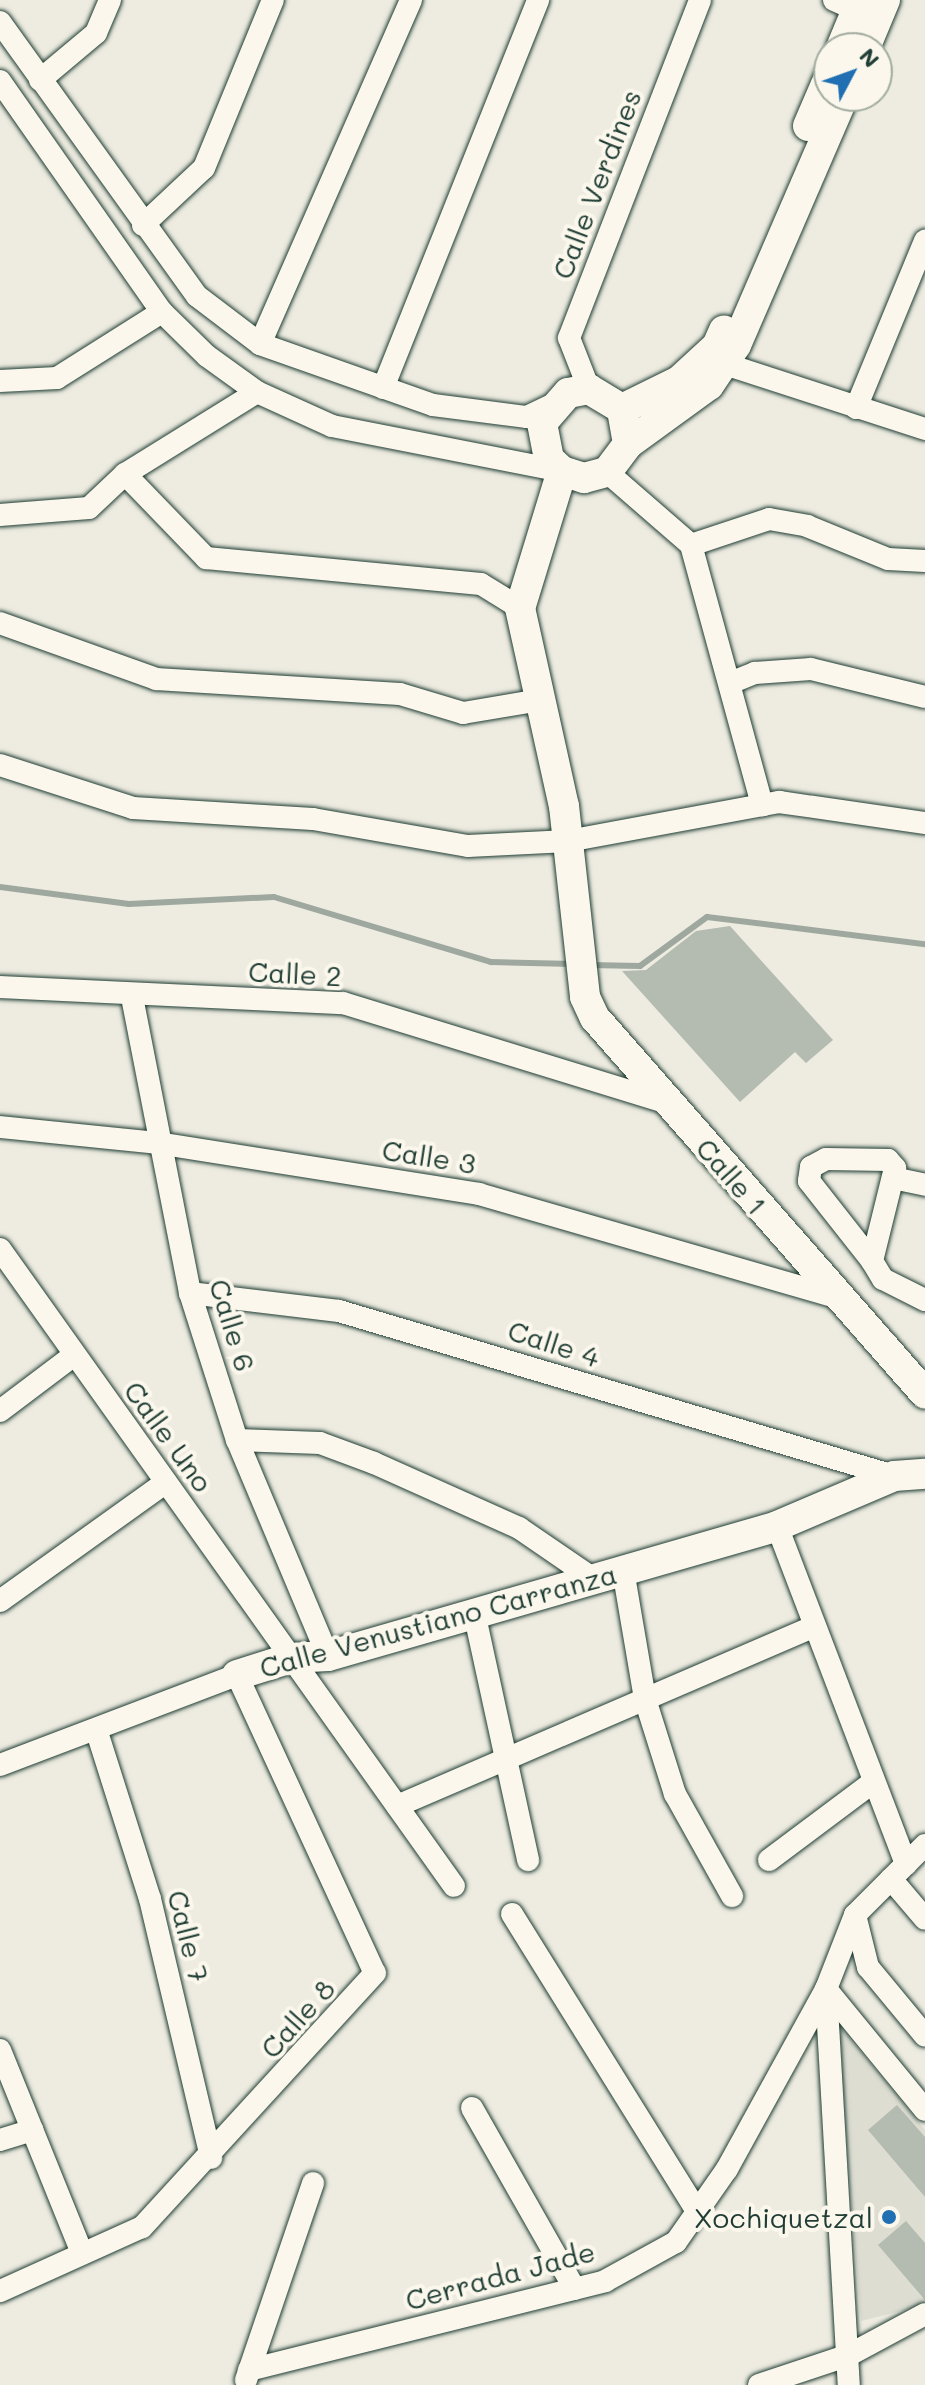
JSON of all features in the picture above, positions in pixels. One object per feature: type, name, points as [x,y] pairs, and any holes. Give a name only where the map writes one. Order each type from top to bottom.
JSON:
[{"type":"street","points":[[40,80],[96,33],[110,0]]},
{"type":"street","points":[[143,225],[204,168],[273,0]]},
{"type":"street","points":[[260,344],[411,0]]},
{"type":"street","points":[[383,388],[538,0]]},
{"type":"street","name":"Calle Verdines","points":[[589,389],[569,338],[700,0]]},
{"type":"street","points":[[872,32],[885,0]]},
{"type":"street","points":[[844,32],[850,3]]},
{"type":"street","points":[[0,22],[197,296],[260,344],[433,405],[527,417],[568,393],[589,389],[622,409],[628,444]]},
{"type":"street","points":[[0,81],[162,312],[207,356],[257,392],[332,426],[562,471],[584,478],[607,472],[628,444],[683,408],[725,364],[837,112]]},
{"type":"street","points":[[622,409],[679,381],[717,346],[814,112]]},
{"type":"street","points":[[61,168],[88,148]]},
{"type":"street","points":[[856,408],[925,241]]},
{"type":"street","points":[[0,381],[57,378],[162,312]]},
{"type":"street","points":[[725,364],[925,429]]},
{"type":"street","points":[[0,515],[89,508],[125,474],[257,392]]},
{"type":"street","points":[[550,406],[542,441],[562,471]]},
{"type":"street","points":[[125,474],[206,558],[481,584],[520,608],[562,471]]},
{"type":"street","points":[[607,472],[691,545],[762,805]]},
{"type":"street","points":[[691,545],[769,519],[807,526],[888,559],[925,561]]},
{"type":"street","name":"Calle 1","points":[[520,608],[568,841],[585,997],[595,1018],[837,1297],[925,1393]]},
{"type":"street","points":[[0,623],[156,679],[400,694],[463,713],[541,700]]},
{"type":"street","points":[[730,683],[755,673],[811,669],[925,697]]},
{"type":"street","points":[[0,765],[133,808],[313,819],[468,846],[568,841],[762,805],[819,803],[925,823]]},
{"type":"street","name":"Calle 2","points":[[0,987],[132,997],[343,1003],[669,1103]]},
{"type":"street","name":"Calle 6","points":[[132,997],[158,1143],[190,1293],[237,1440],[328,1656]]},
{"type":"street","name":"Calle 3","points":[[0,1127],[158,1143],[479,1194],[837,1297]]},
{"type":"street","points":[[872,1261],[895,1168],[888,1160],[826,1159],[811,1167],[809,1181],[883,1279],[925,1300]]},
{"type":"street","points":[[893,1178],[925,1185]]},
{"type":"street","name":"Calle Uno","points":[[0,1249],[454,1886]]},
{"type":"street","name":"Calle 4","points":[[190,1293],[339,1311],[916,1478]]},
{"type":"street","points":[[0,1411],[74,1355]]},
{"type":"street","points":[[237,1440],[320,1443],[374,1463],[519,1528],[592,1578]]},
{"type":"street","name":"Calle Venustiano Carranza","points":[[0,1765],[97,1732],[237,1675],[291,1658],[328,1656],[777,1526],[916,1478]]},
{"type":"street","points":[[0,1601],[166,1482]]},
{"type":"street","points":[[777,1526],[872,1783],[898,1872],[925,1919]]},
{"type":"street","points":[[623,1570],[645,1699],[675,1794],[732,1896]]},
{"type":"street","points":[[474,1612],[528,1860]]},
{"type":"street","points":[[397,1806],[815,1626]]},
{"type":"street","name":"Calle 8","points":[[0,2291],[142,2227],[211,2158],[375,1973],[237,1675]]},
{"type":"street","name":"Calle 7","points":[[97,1732],[150,1899],[211,2158]]},
{"type":"street","points":[[769,1860],[872,1783]]},
{"type":"street","points":[[925,1845],[855,1915],[868,1967],[925,2036]]},
{"type":"street","points":[[512,1914],[697,2211]]},
{"type":"street","name":"Cerrada Jade","points":[[247,2378],[605,2281],[676,2242],[826,1989],[855,1915]]},
{"type":"street","points":[[826,1989],[925,2110]]},
{"type":"street","points":[[826,1989],[849,2385]]},
{"type":"street","points":[[0,2050],[82,2253]]},
{"type":"street","points":[[472,2108],[575,2289]]},
{"type":"street","points":[[0,2140],[32,2130]]},
{"type":"street","points":[[247,2378],[313,2183]]},
{"type":"street","points":[[759,2385],[849,2355],[925,2314]]},
{"type":"shaded area","name":"Xochiquetzal","points":[[837,2023],[925,2130],[925,2305],[861,2321]]},
{"type":"building","points":[[730,926],[833,1040],[806,1063],[795,1052],[740,1102],[622,971],[646,970],[696,931]]},
{"type":"building","points":[[897,2105],[925,2137],[925,2197],[868,2130]]},
{"type":"building","points":[[906,2221],[925,2243],[925,2300],[878,2245]]},
{"type":"waterway","points":[[0,887],[129,904],[274,897],[491,962],[574,964]]},
{"type":"waterway","points":[[589,965],[640,966],[707,917],[925,944]]},
{"type":"place","name":"Xochiquetzal","points":[[889,2217]]}]
